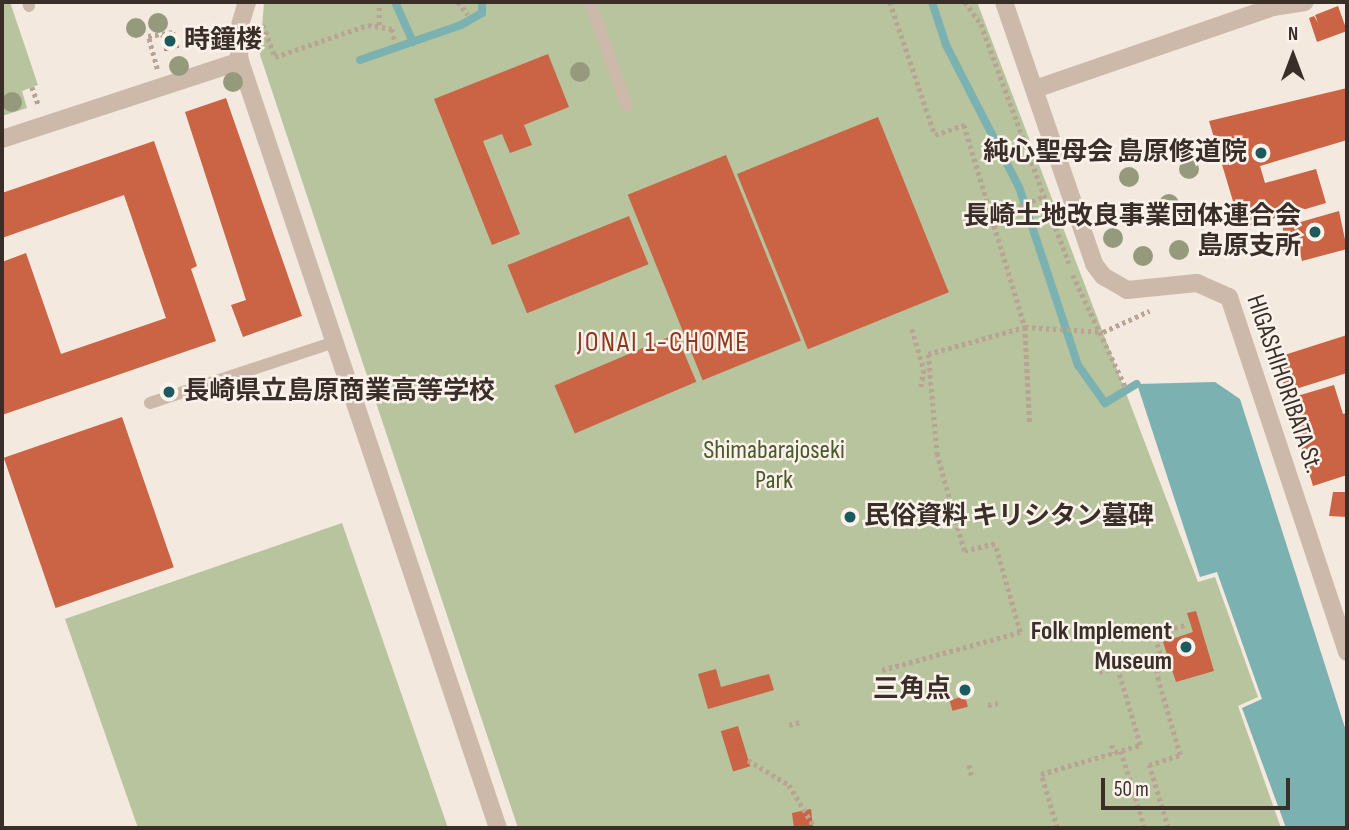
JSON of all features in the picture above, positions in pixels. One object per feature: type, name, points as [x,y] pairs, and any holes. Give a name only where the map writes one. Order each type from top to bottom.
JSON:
[{"type":"street","points":[[247,2],[237,34],[240,61],[498,828]]},
{"type":"street","name":"HIGASHIHORIBATA St.","points":[[1004,2],[1094,264],[1103,276],[1127,290],[1197,283],[1229,297],[1340,605],[1347,652]]},
{"type":"street","points":[[1035,89],[1272,4],[1305,2]]},
{"type":"street","points":[[2,139],[240,61]]},
{"type":"lane","points":[[590,2],[627,106]]},
{"type":"lane","points":[[150,403],[334,342]]},
{"type":"path","points":[[379,2],[379,25]]},
{"type":"path","points":[[458,2],[468,15]]},
{"type":"path","points":[[890,2],[935,135],[964,125],[1025,327],[1030,425]]},
{"type":"path","points":[[965,2],[981,24],[1042,197],[1097,332],[1126,388]]},
{"type":"path","points":[[261,18],[275,57],[379,25],[392,29],[395,42]]},
{"type":"path","points":[[158,70],[148,36],[174,32]]},
{"type":"path","points":[[32,87],[42,112]]},
{"type":"path","points":[[993,217],[1042,197]]},
{"type":"path","points":[[921,387],[928,354],[1025,327],[1097,332],[1161,305]]},
{"type":"path","points":[[882,670],[1020,632],[995,544],[964,551],[937,455],[926,370],[912,330]]},
{"type":"path","points":[[1168,828],[1149,765],[1180,755],[1154,634],[1188,624]]},
{"type":"path","points":[[1099,672],[1160,654]]},
{"type":"path","points":[[1057,828],[1041,774],[1140,745],[1117,667]]},
{"type":"path","points":[[988,705],[998,703]]},
{"type":"path","points":[[789,725],[800,722]]},
{"type":"path","points":[[1112,745],[1118,752],[1145,828]]},
{"type":"path","points":[[748,760],[789,785],[815,828]]},
{"type":"path","points":[[969,765],[972,777]]},
{"type":"green space","points":[[2,2],[10,2],[38,85],[22,91],[27,108],[2,116]]},
{"type":"green space","name":"Shimabarajoseki Park","points":[[264,2],[977,2],[1198,582],[1215,577],[1258,697],[1238,706],[1281,828],[518,828],[260,55]]},
{"type":"green space","points":[[342,523],[448,828],[138,828],[65,619]]},
{"type":"water","points":[[1215,382],[1240,399],[1347,734],[1347,828],[1286,828],[1242,708],[1262,699],[1217,572],[1200,577],[1137,384]]},
{"type":"building","points":[[1338,6],[1347,31],[1317,42],[1309,18],[1314,16],[1318,23],[1315,15]]},
{"type":"building","name":"時鐘楼","points":[[175,32],[179,47],[165,51],[161,36]]},
{"type":"building","points":[[548,54],[569,107],[524,125],[532,145],[510,153],[502,134],[483,141],[520,234],[492,245],[434,99]]},
{"type":"building","name":"純心聖母会 島原修道院","points":[[1347,88],[1347,140],[1260,166],[1265,183],[1316,169],[1326,203],[1241,228],[1209,121]]},
{"type":"building","points":[[226,98],[302,316],[243,337],[231,305],[246,300],[185,112]]},
{"type":"building","points":[[878,117],[949,292],[808,349],[737,174]]},
{"type":"building","points":[[154,141],[197,266],[191,269],[216,341],[2,415],[2,262],[26,253],[61,354],[166,318],[124,195],[2,238],[2,193]]},
{"type":"building","points":[[726,155],[801,340],[703,380],[628,195]]},
{"type":"building","name":"長崎土地改良事業団体連合会 島原支所","points":[[1339,211],[1347,249],[1302,261],[1300,253],[1282,250],[1283,227]]},
{"type":"building","points":[[629,216],[648,264],[527,313],[508,265]]},
{"type":"building","points":[[676,334],[696,382],[575,433],[554,386]]},
{"type":"building","points":[[1347,335],[1347,373],[1286,392],[1275,358]]},
{"type":"building","points":[[1334,385],[1343,414],[1347,413],[1347,475],[1313,486],[1287,399]]},
{"type":"building","points":[[122,417],[174,567],[56,608],[4,458]]},
{"type":"building","points":[[1333,492],[1347,492],[1347,517],[1329,516]]},
{"type":"building","name":"Folk Implement Museum","points":[[1196,611],[1214,671],[1176,682],[1163,642],[1193,632],[1187,613]]},
{"type":"building","points":[[716,669],[721,687],[769,674],[774,690],[708,709],[698,674]]},
{"type":"building","points":[[965,696],[968,707],[952,711],[950,700]]},
{"type":"building","points":[[738,726],[750,766],[733,771],[721,731]]},
{"type":"building","points":[[811,809],[813,828],[794,828],[792,813]]},
{"type":"waterway","points":[[395,2],[413,42]]},
{"type":"waterway","points":[[360,60],[461,25],[482,13],[482,2]]},
{"type":"waterway","points":[[932,2],[946,45],[1019,187],[1078,365],[1105,403],[1137,384]]},
{"type":"place","name":"時鐘楼","points":[[170,41]]},
{"type":"place","name":"純心聖母会 島原修道院","points":[[1261,153]]},
{"type":"place","name":"長崎土地改良事業団体連合会 島原支所","points":[[1315,232]]},
{"type":"place","name":"長崎県立島原商業高等学校","points":[[169,392]]},
{"type":"place","name":"民俗資料 キリシタン墓碑","points":[[850,517]]},
{"type":"place","name":"Folk Implement Museum","points":[[1186,647]]},
{"type":"place","name":"三角点","points":[[965,690]]},
{"type":"district","name":"JONAI 1-CHOME","points":[[663,343]]}]
